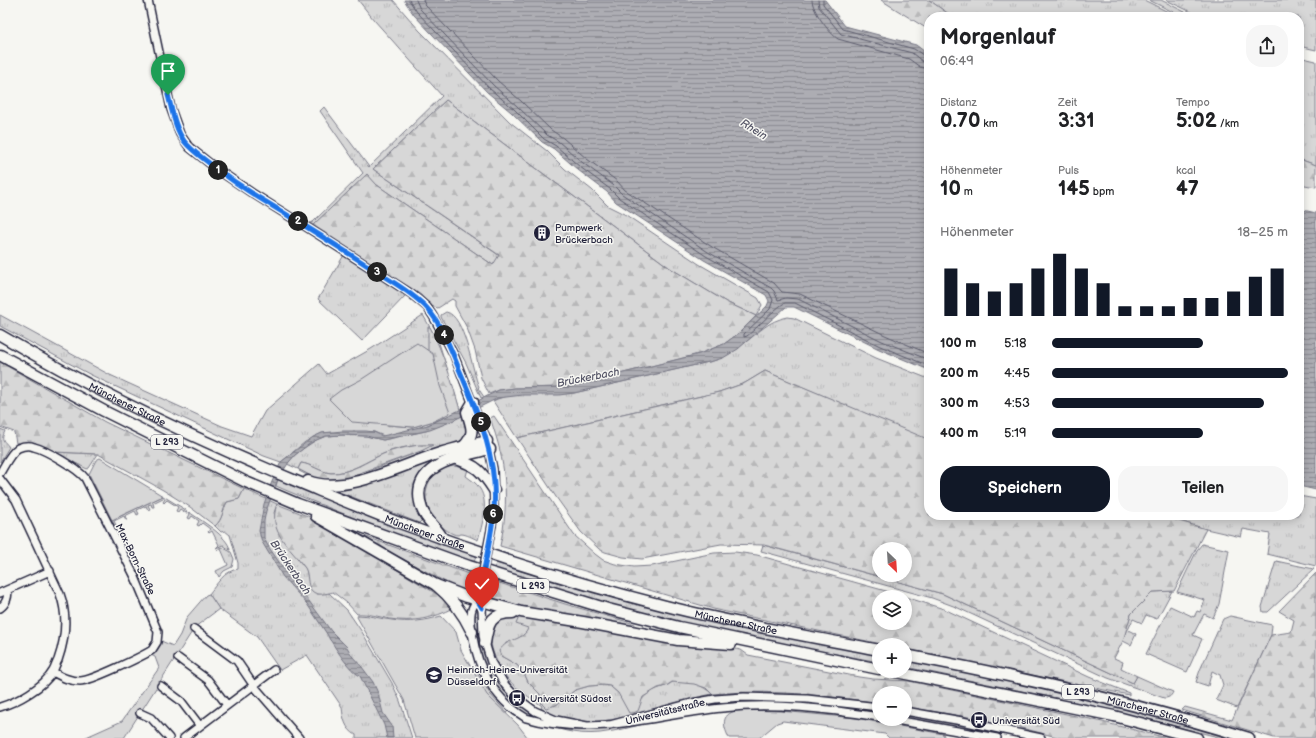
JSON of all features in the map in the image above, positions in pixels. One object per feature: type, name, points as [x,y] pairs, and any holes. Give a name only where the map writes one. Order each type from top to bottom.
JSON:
[{"type":"highway","name":"Münchener Straße","points":[[0,336],[109,395],[176,428],[268,469],[296,478],[380,515],[444,539],[542,571],[668,607],[872,649]]},
{"type":"highway","name":"Münchener Straße","points":[[0,354],[104,411],[246,482],[298,504],[469,566],[608,609],[679,627],[872,668]]},
{"type":"highway","points":[[464,446],[471,438],[472,428],[467,412],[473,402]]},
{"type":"highway","points":[[296,478],[313,483],[328,485],[351,483],[464,446],[488,445]]},
{"type":"highway","points":[[444,539],[440,531],[425,515],[421,504],[421,486],[425,478],[435,466],[488,445]]},
{"type":"highway","points":[[454,458],[470,464],[480,470],[494,490]]},
{"type":"highway","points":[[298,504],[304,509],[436,585],[478,601],[521,612],[678,640],[724,643],[759,650],[774,648]]},
{"type":"highway","points":[[436,585],[455,604],[464,616],[472,632]]},
{"type":"highway","points":[[485,643],[488,627],[495,617],[505,613],[521,612]]},
{"type":"highway","name":"Münchener Straße","points":[[912,656],[972,668],[1110,699],[1249,738]]},
{"type":"highway","name":"Münchener Straße","points":[[912,675],[1114,716],[1197,738]]},
{"type":"street","name":"Universitätsstraße","points":[[148,0],[168,95],[177,126],[184,141],[194,152],[252,193],[347,252],[419,300],[433,316],[454,355],[473,402],[488,445],[493,469],[494,490],[492,526],[478,601],[474,604],[472,610],[472,632],[475,649],[482,668],[494,689],[505,702],[517,712],[542,727],[558,732]]},
{"type":"street","name":"Max-Born-Straße","points":[[0,473],[15,450],[28,446],[35,447],[80,472],[85,478],[135,577],[158,632],[157,642],[152,650],[93,677],[78,681],[65,679],[53,672]]},
{"type":"street","points":[[0,479],[16,500],[50,571],[64,604],[66,629],[61,650],[53,672],[32,692],[17,701],[0,707]]},
{"type":"street","points":[[0,608],[4,605],[8,595],[3,591],[50,571]]},
{"type":"street","name":"Universitätsstraße","points":[[478,601],[482,608],[482,628],[485,643],[491,662],[500,678],[517,698],[535,711],[556,720],[578,725],[610,725],[692,703],[729,698],[761,697],[807,699],[872,706]]},
{"type":"street","points":[[194,629],[232,657],[254,686],[273,706],[298,738]]},
{"type":"street","points":[[178,658],[208,680],[227,705]]},
{"type":"street","points":[[184,738],[274,670]]},
{"type":"street","points":[[161,686],[181,701],[200,726]]},
{"type":"street","name":"Universitätsstraße","points":[[631,730],[688,714],[736,707],[782,706],[872,716]]},
{"type":"street","points":[[912,712],[962,720],[1041,738]]},
{"type":"street","points":[[140,713],[151,718],[169,738]]},
{"type":"street","points":[[912,723],[997,738]]},
{"type":"green space","points":[[358,0],[393,0],[419,30],[510,122],[547,151],[565,169],[592,190],[608,206],[626,215],[699,264],[758,298],[762,305],[756,316],[726,302],[670,268],[446,100],[373,169],[500,256],[493,265],[377,185],[367,175],[313,225],[310,223],[313,222],[363,173],[320,111],[324,107],[369,167],[442,96]]},
{"type":"green space","points":[[881,0],[929,0],[946,12],[924,12],[924,27]]},
{"type":"green space","points":[[929,0],[1144,0],[1168,12],[946,12]]},
{"type":"green space","points":[[1149,0],[1161,0],[1185,12],[1173,12]]},
{"type":"green space","points":[[1166,0],[1316,0],[1316,50],[1304,47],[1304,12],[1191,12]]},
{"type":"green space","points":[[1304,58],[1316,61],[1316,165],[1304,161]]},
{"type":"green space","points":[[446,100],[670,268],[726,302],[756,316],[739,333],[724,344],[699,354],[568,387],[515,388],[499,390],[489,394],[481,378],[475,350],[467,328],[455,306],[455,301],[452,299],[438,308],[431,306],[421,295],[313,225],[367,174],[377,185],[493,265],[499,255],[373,169]]},
{"type":"green space","points":[[1304,161],[1316,165],[1316,187],[1304,185]]},
{"type":"green space","points":[[344,255],[407,294],[362,341],[318,299]]},
{"type":"green space","points":[[446,312],[453,315],[463,333],[479,387],[478,388],[484,397],[481,398],[466,363],[441,317],[441,315]]},
{"type":"green space","points":[[0,315],[110,375],[222,426],[251,436],[265,411],[319,364],[327,374],[371,349],[423,315],[439,343],[460,410],[421,428],[384,436],[374,432],[322,433],[305,442],[281,462],[264,456],[91,375],[0,326]]},
{"type":"green space","points":[[788,317],[794,318],[876,358],[924,377],[924,439],[765,371],[745,383],[719,392],[517,438],[493,401],[522,394],[574,393],[713,361],[736,349],[769,324]]},
{"type":"green space","points":[[428,327],[430,327],[444,358],[460,410],[445,418],[413,427],[387,425],[428,353]]},
{"type":"green space","points":[[417,343],[433,354],[440,386],[450,413],[434,421],[413,427],[352,422],[329,399],[341,390],[362,379]]},
{"type":"green space","points":[[0,362],[105,422],[244,489],[239,499],[227,502],[221,518],[215,526],[190,507],[163,490],[98,454],[54,452],[31,441],[16,443],[14,432],[0,427]]},
{"type":"green space","points":[[765,371],[924,438],[924,520],[1176,520],[1206,529],[1174,591],[1153,592],[1131,614],[1123,641],[1114,658],[1123,662],[1121,668],[1137,676],[1133,683],[943,594],[899,582],[912,582],[912,542],[872,542],[872,575],[764,545],[721,544],[642,559],[623,557],[605,552],[599,549],[581,532],[517,438],[719,392],[745,383]]},
{"type":"green space","points":[[462,416],[466,430],[465,434],[468,436],[463,441],[347,481],[334,482],[323,480],[336,481],[352,477],[421,451],[432,445],[401,448],[338,473],[319,470],[301,463],[298,469],[287,464],[304,448],[326,436],[366,436],[383,440],[426,431]]},
{"type":"green space","points":[[494,416],[574,535],[603,560],[615,564],[634,567],[652,566],[714,553],[735,552],[757,555],[882,590],[872,590],[872,630],[912,630],[912,599],[944,609],[1089,677],[1129,693],[1129,695],[912,650],[912,638],[872,638],[872,642],[717,610],[500,546],[505,512],[505,481],[500,450],[490,418]]},
{"type":"green space","points":[[0,429],[5,431],[3,439],[9,447],[0,462]]},
{"type":"green space","points":[[419,445],[433,445],[421,451],[343,479],[329,481],[315,478],[298,469],[301,463],[319,470],[338,473],[352,469],[388,452]]},
{"type":"green space","points":[[54,452],[98,454],[87,469]]},
{"type":"green space","points":[[100,458],[163,496],[112,520],[89,474],[96,460]]},
{"type":"green space","points":[[434,459],[435,462],[427,467],[421,475],[423,519],[419,523],[337,491],[353,488]]},
{"type":"green space","points":[[454,466],[468,469],[466,476],[477,485],[483,495],[484,514],[478,540],[461,534],[456,535],[448,531],[432,516],[428,507],[426,498],[430,481],[435,474],[443,469]]},
{"type":"green space","points":[[300,470],[315,478],[305,474],[299,471]]},
{"type":"green space","points":[[278,479],[376,519],[476,555],[474,563],[396,535],[276,486]]},
{"type":"green space","points":[[244,489],[277,504],[274,513],[300,562],[306,569],[309,583],[317,594],[329,593],[347,610],[362,632],[392,683],[400,701],[412,738],[356,738],[356,735],[349,730],[345,723],[342,707],[307,655],[280,670],[257,637],[219,609],[209,594],[225,575],[238,569],[238,563],[230,535],[225,531],[221,532],[215,526],[221,518],[227,502],[239,499]]},
{"type":"green space","points":[[163,496],[186,510],[187,513],[180,509],[178,512],[176,511],[178,507],[167,500],[164,503],[163,502],[165,499],[163,498],[153,503],[154,507],[152,507],[151,504],[148,505],[150,509],[148,510],[146,506],[137,510],[139,514],[137,515],[135,511],[125,516],[127,520],[124,516],[114,521],[116,525],[114,525],[112,520]]},
{"type":"green space","points":[[1304,497],[1316,499],[1316,566],[1267,554],[1270,534],[1243,529],[1241,537],[1176,520],[1304,520]]},
{"type":"green space","points":[[277,504],[310,517],[450,602],[454,608],[423,619],[399,620],[357,614],[347,603],[333,592],[322,594],[314,593],[310,589],[305,568],[287,546],[278,531],[275,523]]},
{"type":"green space","points":[[189,512],[219,534],[224,539],[230,550],[223,545],[216,548],[219,545],[212,531],[209,533],[208,532],[210,529],[202,523],[199,526],[197,525],[199,521],[192,516],[190,519],[188,518],[190,514],[188,513]]},
{"type":"green space","points":[[353,532],[471,575],[466,593]]},
{"type":"green space","points":[[1202,544],[1229,550],[1219,604],[1213,618],[1204,614],[1193,635],[1202,639],[1187,672],[1146,654],[1170,606],[1194,617],[1197,611],[1200,612],[1205,600],[1177,592],[1197,550]]},
{"type":"green space","points":[[763,545],[872,575],[872,582],[761,551]]},
{"type":"green space","points":[[222,547],[231,552],[234,559],[232,567],[224,571],[219,577],[216,571],[228,565],[221,549],[217,550]]},
{"type":"green space","points":[[1276,561],[1314,569],[1268,612],[1263,612],[1262,607]]},
{"type":"green space","points":[[496,563],[586,590],[671,612],[872,654],[872,661],[784,645],[664,619],[494,569]]},
{"type":"green space","points":[[1316,573],[1316,738],[1274,738],[1182,710],[1185,707],[1232,720],[1271,635],[1291,632],[1294,620],[1279,611]]},
{"type":"green space","points":[[493,581],[635,624],[635,627],[497,603],[491,599],[489,595]]},
{"type":"green space","points":[[874,582],[899,582],[943,594],[1133,683],[1137,676],[1173,692],[1169,697],[1164,698],[1108,678],[956,607],[912,593],[912,590],[903,590]]},
{"type":"green space","points":[[1172,591],[1157,619],[1146,615],[1142,623],[1133,619],[1128,630],[1136,634],[1131,645],[1123,641],[1131,614],[1153,592]]},
{"type":"green space","points":[[209,594],[219,609],[195,627],[124,738],[84,738],[122,721],[159,668],[155,657],[151,655],[158,648],[161,641],[173,646],[180,635],[187,617],[206,595]]},
{"type":"green space","name":"Heinrich-Heine-Universität Düsseldorf","points":[[358,615],[405,621],[423,620],[441,616],[456,632],[461,650],[487,695],[518,725],[528,738],[415,738],[404,700],[357,617]]},
{"type":"green space","points":[[475,615],[479,616],[485,652],[491,668],[500,683],[524,708],[539,717],[570,727],[582,728],[691,706],[696,706],[697,708],[637,726],[600,733],[582,733],[546,725],[515,706],[491,679],[479,651]]},
{"type":"green space","points":[[509,615],[519,617],[529,628],[523,636],[506,643],[501,656],[517,665],[525,675],[528,682],[540,694],[542,704],[556,705],[575,690],[589,686],[603,685],[610,686],[618,693],[640,703],[650,692],[678,681],[689,682],[704,688],[712,694],[606,721],[582,721],[555,716],[541,708],[542,706],[512,683],[499,666],[492,649],[491,632],[495,624],[502,618]]},
{"type":"green space","points":[[1230,616],[1272,625],[1271,635],[1237,708],[1216,700],[1223,685],[1220,675],[1212,671],[1208,686],[1196,682],[1223,619]]},
{"type":"green space","points":[[519,617],[675,642],[725,647],[741,650],[748,655],[859,677],[909,681],[1090,719],[1167,738],[1061,738],[1021,728],[1005,719],[994,721],[912,708],[912,686],[872,686],[872,702],[796,694],[754,692],[712,694],[706,688],[694,684],[672,682],[643,697],[638,711],[629,713],[618,693],[610,686],[603,685],[589,686],[575,690],[556,705],[546,708],[542,704],[540,694],[528,682],[525,675],[517,665],[501,656],[499,651],[506,644],[522,636],[527,631],[528,628],[516,624]]},
{"type":"green space","points":[[912,660],[999,678],[1127,708],[1235,738],[1222,738],[1095,706],[912,668]]},
{"type":"green space","points":[[471,667],[479,676],[490,694],[507,713],[500,721],[470,670]]},
{"type":"green space","points":[[734,711],[780,711],[856,718],[872,721],[872,726],[900,726],[943,734],[945,738],[889,738],[885,734],[783,721],[777,723],[759,738],[729,738],[724,724],[726,716]]},
{"type":"water","name":"Rhein","points":[[404,0],[825,0],[845,26],[916,45],[924,51],[924,368],[879,349],[794,307],[786,307],[738,349],[723,358],[713,361],[574,393],[559,395],[523,395],[498,398],[450,422],[430,430],[383,440],[366,436],[343,435],[326,436],[312,442],[295,455],[278,479],[266,511],[264,521],[264,538],[290,578],[331,631],[347,647],[352,656],[373,682],[378,693],[383,713],[392,726],[393,738],[387,738],[384,725],[360,676],[352,670],[344,660],[307,604],[283,577],[262,542],[259,531],[264,504],[281,462],[313,437],[322,433],[366,431],[374,432],[382,436],[387,435],[428,425],[499,390],[515,388],[568,387],[699,354],[724,344],[739,333],[767,306],[769,301],[766,295],[704,260],[616,202],[607,192],[554,149],[542,142],[511,112],[487,92],[414,15]]},
{"type":"water","points":[[1304,210],[1316,213],[1316,490],[1304,487]]},
{"type":"place","name":"Pumpwerk Brückerbach","points":[[542,233]]},
{"type":"place","name":"Heinrich-Heine-Universität Düsseldorf","points":[[434,675]]},
{"type":"place","name":"Universität Südost","points":[[517,698]]},
{"type":"place","name":"Universität Süd","points":[[979,720]]},
{"type":"route","points":[[168,95],[171,109],[180,134],[194,152],[252,193],[410,293],[427,307],[433,316],[454,355],[481,423],[490,452],[493,469],[494,508],[492,526],[478,601],[482,608]]},
{"type":"water label","name":"Brückerbach","points":[[588,377]]},
{"type":"water label","name":"Brückerbach","points":[[291,567]]}]
